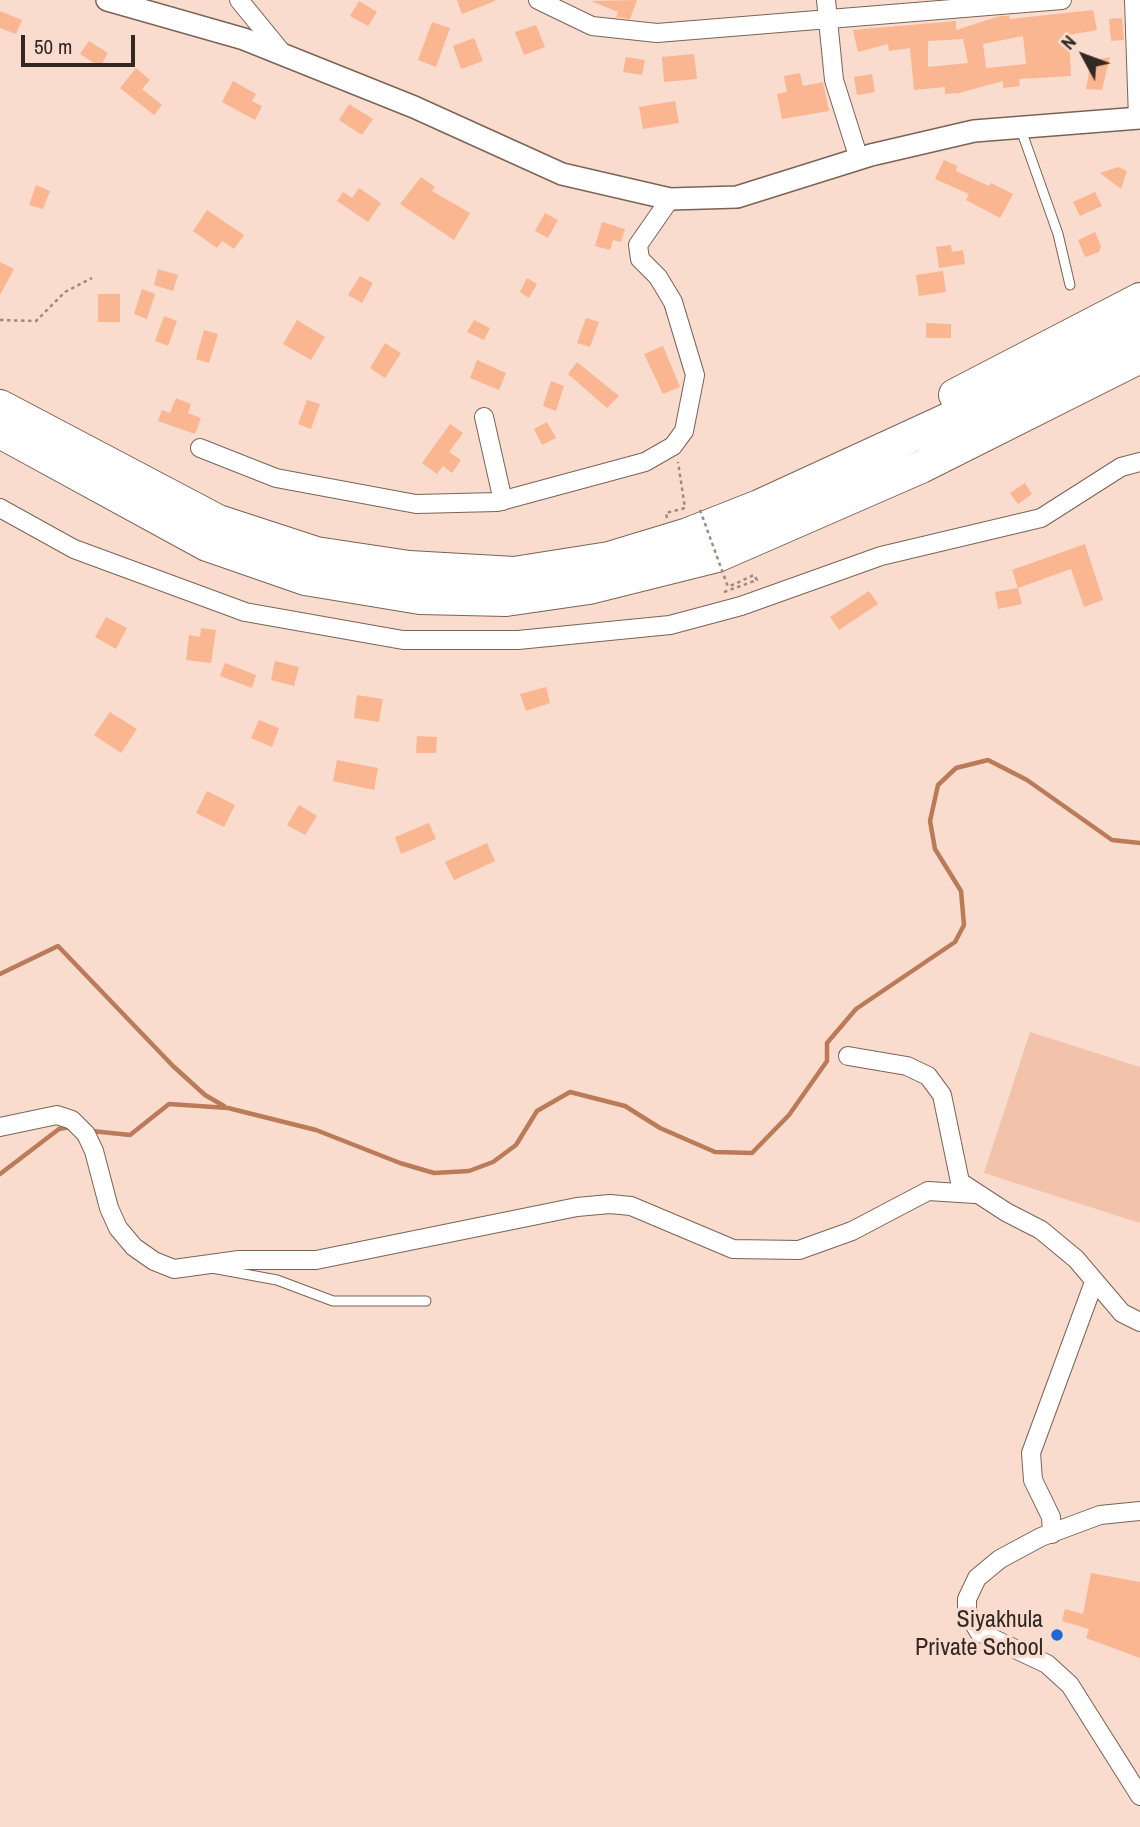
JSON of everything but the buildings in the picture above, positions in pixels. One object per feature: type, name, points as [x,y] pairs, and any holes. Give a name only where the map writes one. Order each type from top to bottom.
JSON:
[{"type":"highway","points":[[759,506],[977,383],[1140,299]]},
{"type":"highway","points":[[0,405],[218,522],[316,552],[409,566],[514,573],[610,558],[688,534],[759,506],[1140,331]]},
{"type":"highway","points":[[921,467],[1140,357]]},
{"type":"highway","points":[[0,432],[207,545],[305,579],[420,598],[506,600],[577,590],[717,556],[921,467],[1140,381]]},
{"type":"street","points":[[107,0],[244,39],[414,107],[562,174],[670,199],[737,197],[859,159],[974,131],[1139,119],[1134,0]]},
{"type":"street","points":[[239,0],[284,55]]},
{"type":"street","points":[[538,0],[592,26],[657,33],[1062,0]]},
{"type":"street","points":[[826,0],[834,80],[859,159]]},
{"type":"street","points":[[200,447],[276,478],[416,504],[503,501],[645,462],[673,446],[684,431],[695,375],[673,302],[658,277],[640,259],[638,245],[670,199]]},
{"type":"street","points":[[484,417],[503,501]]},
{"type":"street","points":[[0,508],[74,549],[245,612],[403,639],[518,640],[670,625],[740,606],[881,556],[1041,519],[1121,467],[1140,461]]},
{"type":"street","points":[[848,1056],[907,1066],[928,1076],[942,1095],[960,1182],[975,1194],[1041,1230],[1076,1259],[1122,1312],[1140,1322]]},
{"type":"street","points":[[0,1127],[57,1115],[72,1120],[86,1134],[94,1152],[108,1208],[118,1228],[134,1247],[163,1266],[174,1269],[239,1260],[316,1260],[577,1207],[610,1205],[631,1206],[733,1249],[799,1250],[852,1231],[928,1191],[975,1194]]},
{"type":"street","points":[[1052,1534],[1051,1517],[1033,1480],[1031,1453],[1094,1282]]},
{"type":"street","points":[[1140,1511],[1100,1516],[1052,1534],[1000,1559],[976,1578],[967,1599],[967,1612],[979,1632],[1047,1664],[1070,1685],[1140,1796]]},
{"type":"lane","points":[[1020,127],[1058,234],[1070,285]]},
{"type":"lane","points":[[201,1266],[277,1280],[333,1300],[426,1301]]},
{"type":"path","points":[[0,320],[36,321],[65,292],[92,278]]},
{"type":"path","points":[[673,446],[681,472],[685,508]]},
{"type":"path","points":[[700,510],[728,587],[754,575],[757,580],[720,594]]},
{"type":"shaded area","points":[[1030,1032],[1140,1067],[1140,1223],[984,1173]]},
{"type":"waterway","points":[[92,1131],[130,1135],[169,1104],[228,1108],[316,1130],[400,1163],[434,1173],[469,1171],[493,1162],[516,1145],[537,1111],[570,1092],[625,1106],[660,1128],[715,1152],[752,1153],[789,1115],[827,1061],[827,1043],[856,1009],[955,942],[964,925],[961,891],[935,849],[930,821],[938,785],[956,768],[988,760],[1027,780],[1112,840],[1140,843]]},
{"type":"waterway","points":[[0,974],[58,946],[173,1066],[205,1095],[224,1106]]},
{"type":"waterway","points":[[0,1174],[59,1129],[70,1127]]},
{"type":"place","name":"Siyakhula Private School","points":[[1057,1635]]}]
